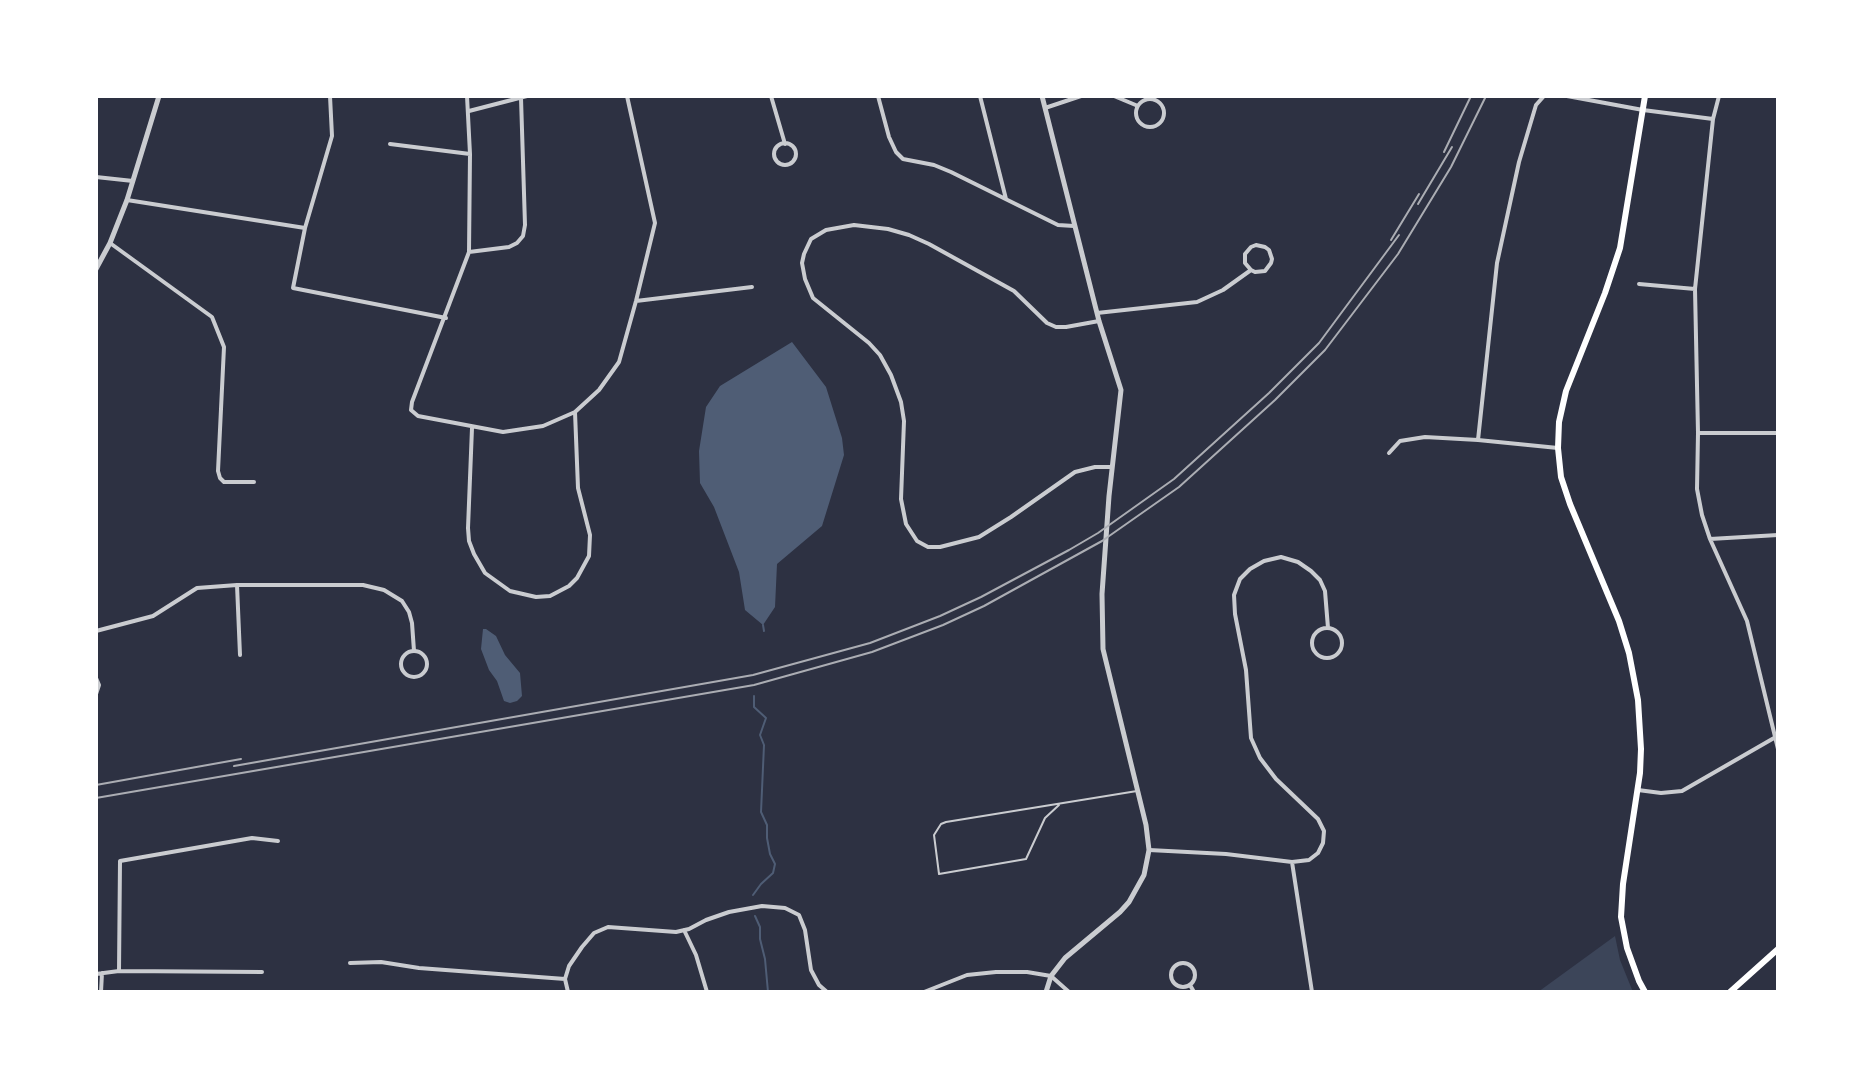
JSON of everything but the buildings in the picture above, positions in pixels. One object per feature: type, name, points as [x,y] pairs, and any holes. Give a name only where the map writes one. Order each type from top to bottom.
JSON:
[{"type":"main road","points":[[1645,96],[1620,248],[1605,293],[1566,391],[1559,422],[1558,448],[1561,477],[1570,504],[1619,621],[1629,653],[1640,714],[1641,749],[1638,790],[1623,884],[1621,917],[1627,948],[1645,992]]},
{"type":"main road","points":[[1730,992],[1778,949]]},
{"type":"street","points":[[96,269],[110,243],[134,181],[159,96]]},
{"type":"street","points":[[330,96],[332,136],[305,228],[293,288],[446,318]]},
{"type":"street","points":[[466,96],[469,111],[470,154],[469,252],[411,407],[412,413],[417,416],[503,432],[543,426],[575,412],[599,390],[619,362],[655,223],[627,96]]},
{"type":"street","points":[[469,111],[527,96]]},
{"type":"street","points":[[771,96],[785,144]]},
{"type":"street","points":[[878,96],[889,137],[896,152],[903,159],[934,165],[1058,225],[1074,226]]},
{"type":"street","points":[[980,96],[1006,199]]},
{"type":"street","points":[[1042,96],[1099,321],[1120,390],[1102,594],[1103,649],[1146,825],[1149,850],[1144,875],[1129,902],[1073,951],[1051,976],[1046,992]]},
{"type":"street","points":[[1045,108],[1081,96]]},
{"type":"street","points":[[1114,96],[1138,106]]},
{"type":"street","points":[[1478,440],[1497,263],[1519,162],[1536,105],[1544,96]]},
{"type":"street","points":[[1567,96],[1643,110],[1713,119]]},
{"type":"street","points":[[1719,96],[1713,119],[1695,289],[1697,489],[1710,539],[1746,621],[1778,749]]},
{"type":"street","points":[[469,252],[509,247],[517,243],[522,236],[525,225],[521,98]]},
{"type":"street","points":[[1150,99],[1159,102],[1164,110],[1163,120],[1150,127],[1142,124],[1137,116],[1138,106],[1141,102],[1150,99]]},
{"type":"street","points":[[390,144],[470,154]]},
{"type":"street","points":[[785,144],[792,146],[796,155],[791,164],[784,165],[777,162],[774,156],[776,149],[785,144]]},
{"type":"street","points":[[96,177],[134,181]]},
{"type":"street","points":[[127,200],[305,228]]},
{"type":"street","points":[[1099,321],[1056,327],[1047,323],[1014,291],[929,244],[888,229],[854,225],[826,230],[811,239],[804,254],[803,271],[813,298],[869,343],[880,355],[891,375],[901,402],[904,421],[901,499],[906,524],[917,541],[928,547],[940,547],[979,537],[1075,472],[1095,467],[1112,467]]},
{"type":"street","points":[[110,243],[212,317],[224,347],[218,471],[224,482],[254,482]]},
{"type":"street","points":[[1097,313],[1197,302],[1222,290],[1251,270],[1260,272],[1269,268],[1272,259],[1265,247],[1256,245],[1247,250],[1244,258],[1251,270]]},
{"type":"street","points":[[1638,284],[1695,289]]},
{"type":"street","points":[[636,301],[752,287]]},
{"type":"street","points":[[472,428],[468,528],[469,542],[474,554],[485,573],[499,585],[522,595],[550,597],[569,586],[577,578],[589,556],[590,535],[578,488],[575,412]]},
{"type":"street","points":[[1698,433],[1778,433]]},
{"type":"street","points":[[1389,453],[1401,441],[1425,437],[1558,448]]},
{"type":"street","points":[[1710,539],[1778,536]]},
{"type":"street","points":[[1149,850],[1226,854],[1292,862],[1309,860],[1318,853],[1323,843],[1324,831],[1318,819],[1276,779],[1260,758],[1251,738],[1246,670],[1235,614],[1234,595],[1240,579],[1250,569],[1264,561],[1281,557],[1298,562],[1320,580],[1325,591],[1328,628]]},
{"type":"street","points":[[96,631],[153,616],[197,588],[237,585],[363,585],[384,590],[402,601],[409,612],[414,651]]},
{"type":"street","points":[[237,585],[240,655]]},
{"type":"street","points":[[1328,628],[1337,632],[1341,644],[1337,653],[1326,657],[1315,651],[1312,642],[1315,633],[1328,628]]},
{"type":"street","points":[[414,651],[423,655],[427,663],[425,672],[415,677],[405,674],[400,665],[405,654],[414,651]]},
{"type":"street","points":[[96,678],[99,685],[96,694]]},
{"type":"street","points":[[1638,790],[1661,793],[1682,791],[1774,738]]},
{"type":"street","points":[[119,971],[120,861],[252,838],[278,841]]},
{"type":"street","points":[[1292,862],[1312,992]]},
{"type":"street","points":[[568,992],[565,980],[569,966],[594,933],[608,927],[667,932],[684,930],[729,912],[762,906],[785,908],[799,915],[805,930],[812,970],[819,985],[827,992]]},
{"type":"street","points":[[684,930],[696,955],[707,992]]},
{"type":"street","points":[[350,963],[381,962],[419,968],[565,980]]},
{"type":"street","points":[[1181,963],[1192,967],[1195,974],[1190,985],[1183,987],[1175,984],[1171,978],[1174,967],[1181,963]]},
{"type":"street","points":[[101,992],[99,973],[119,971],[262,972]]},
{"type":"street","points":[[924,992],[967,975],[996,972],[1027,972],[1051,976],[1070,992]]},
{"type":"street","points":[[1190,985],[1194,992]]},
{"type":"lane","points":[[1059,805],[1045,818],[1026,859],[939,874],[934,841],[936,829],[941,824],[1137,791]]},
{"type":"shaded area","points":[[792,342],[826,387],[842,438],[844,455],[822,526],[777,564],[775,607],[763,625],[745,610],[739,572],[714,507],[700,483],[699,451],[706,407],[720,386]]},
{"type":"shaded area","points":[[483,629],[496,636],[505,655],[520,673],[522,696],[517,701],[510,703],[504,701],[497,681],[489,670],[481,649]]},
{"type":"shaded area","points":[[1615,936],[1620,960],[1633,992],[1538,992]]},
{"type":"waterway","points":[[763,625],[764,631]]},
{"type":"waterway","points":[[753,895],[773,873],[775,864],[770,854],[767,825],[761,812],[764,745],[760,735],[766,718],[754,707],[754,696]]},
{"type":"waterway","points":[[755,916],[760,927],[768,992]]},
{"type":"railway","points":[[1444,152],[1471,96]]},
{"type":"railway","points":[[96,798],[754,685],[872,652],[943,625],[984,606],[1102,541],[1179,487],[1275,400],[1325,350],[1398,254],[1451,167],[1486,96]]},
{"type":"railway","points":[[1418,204],[1452,147]]},
{"type":"railway","points":[[1391,240],[1419,194]]},
{"type":"railway","points":[[234,766],[753,675],[870,643],[940,616],[1069,550],[1098,533],[1174,479],[1269,393],[1319,343],[1399,235]]},
{"type":"railway","points":[[96,785],[241,759]]}]
